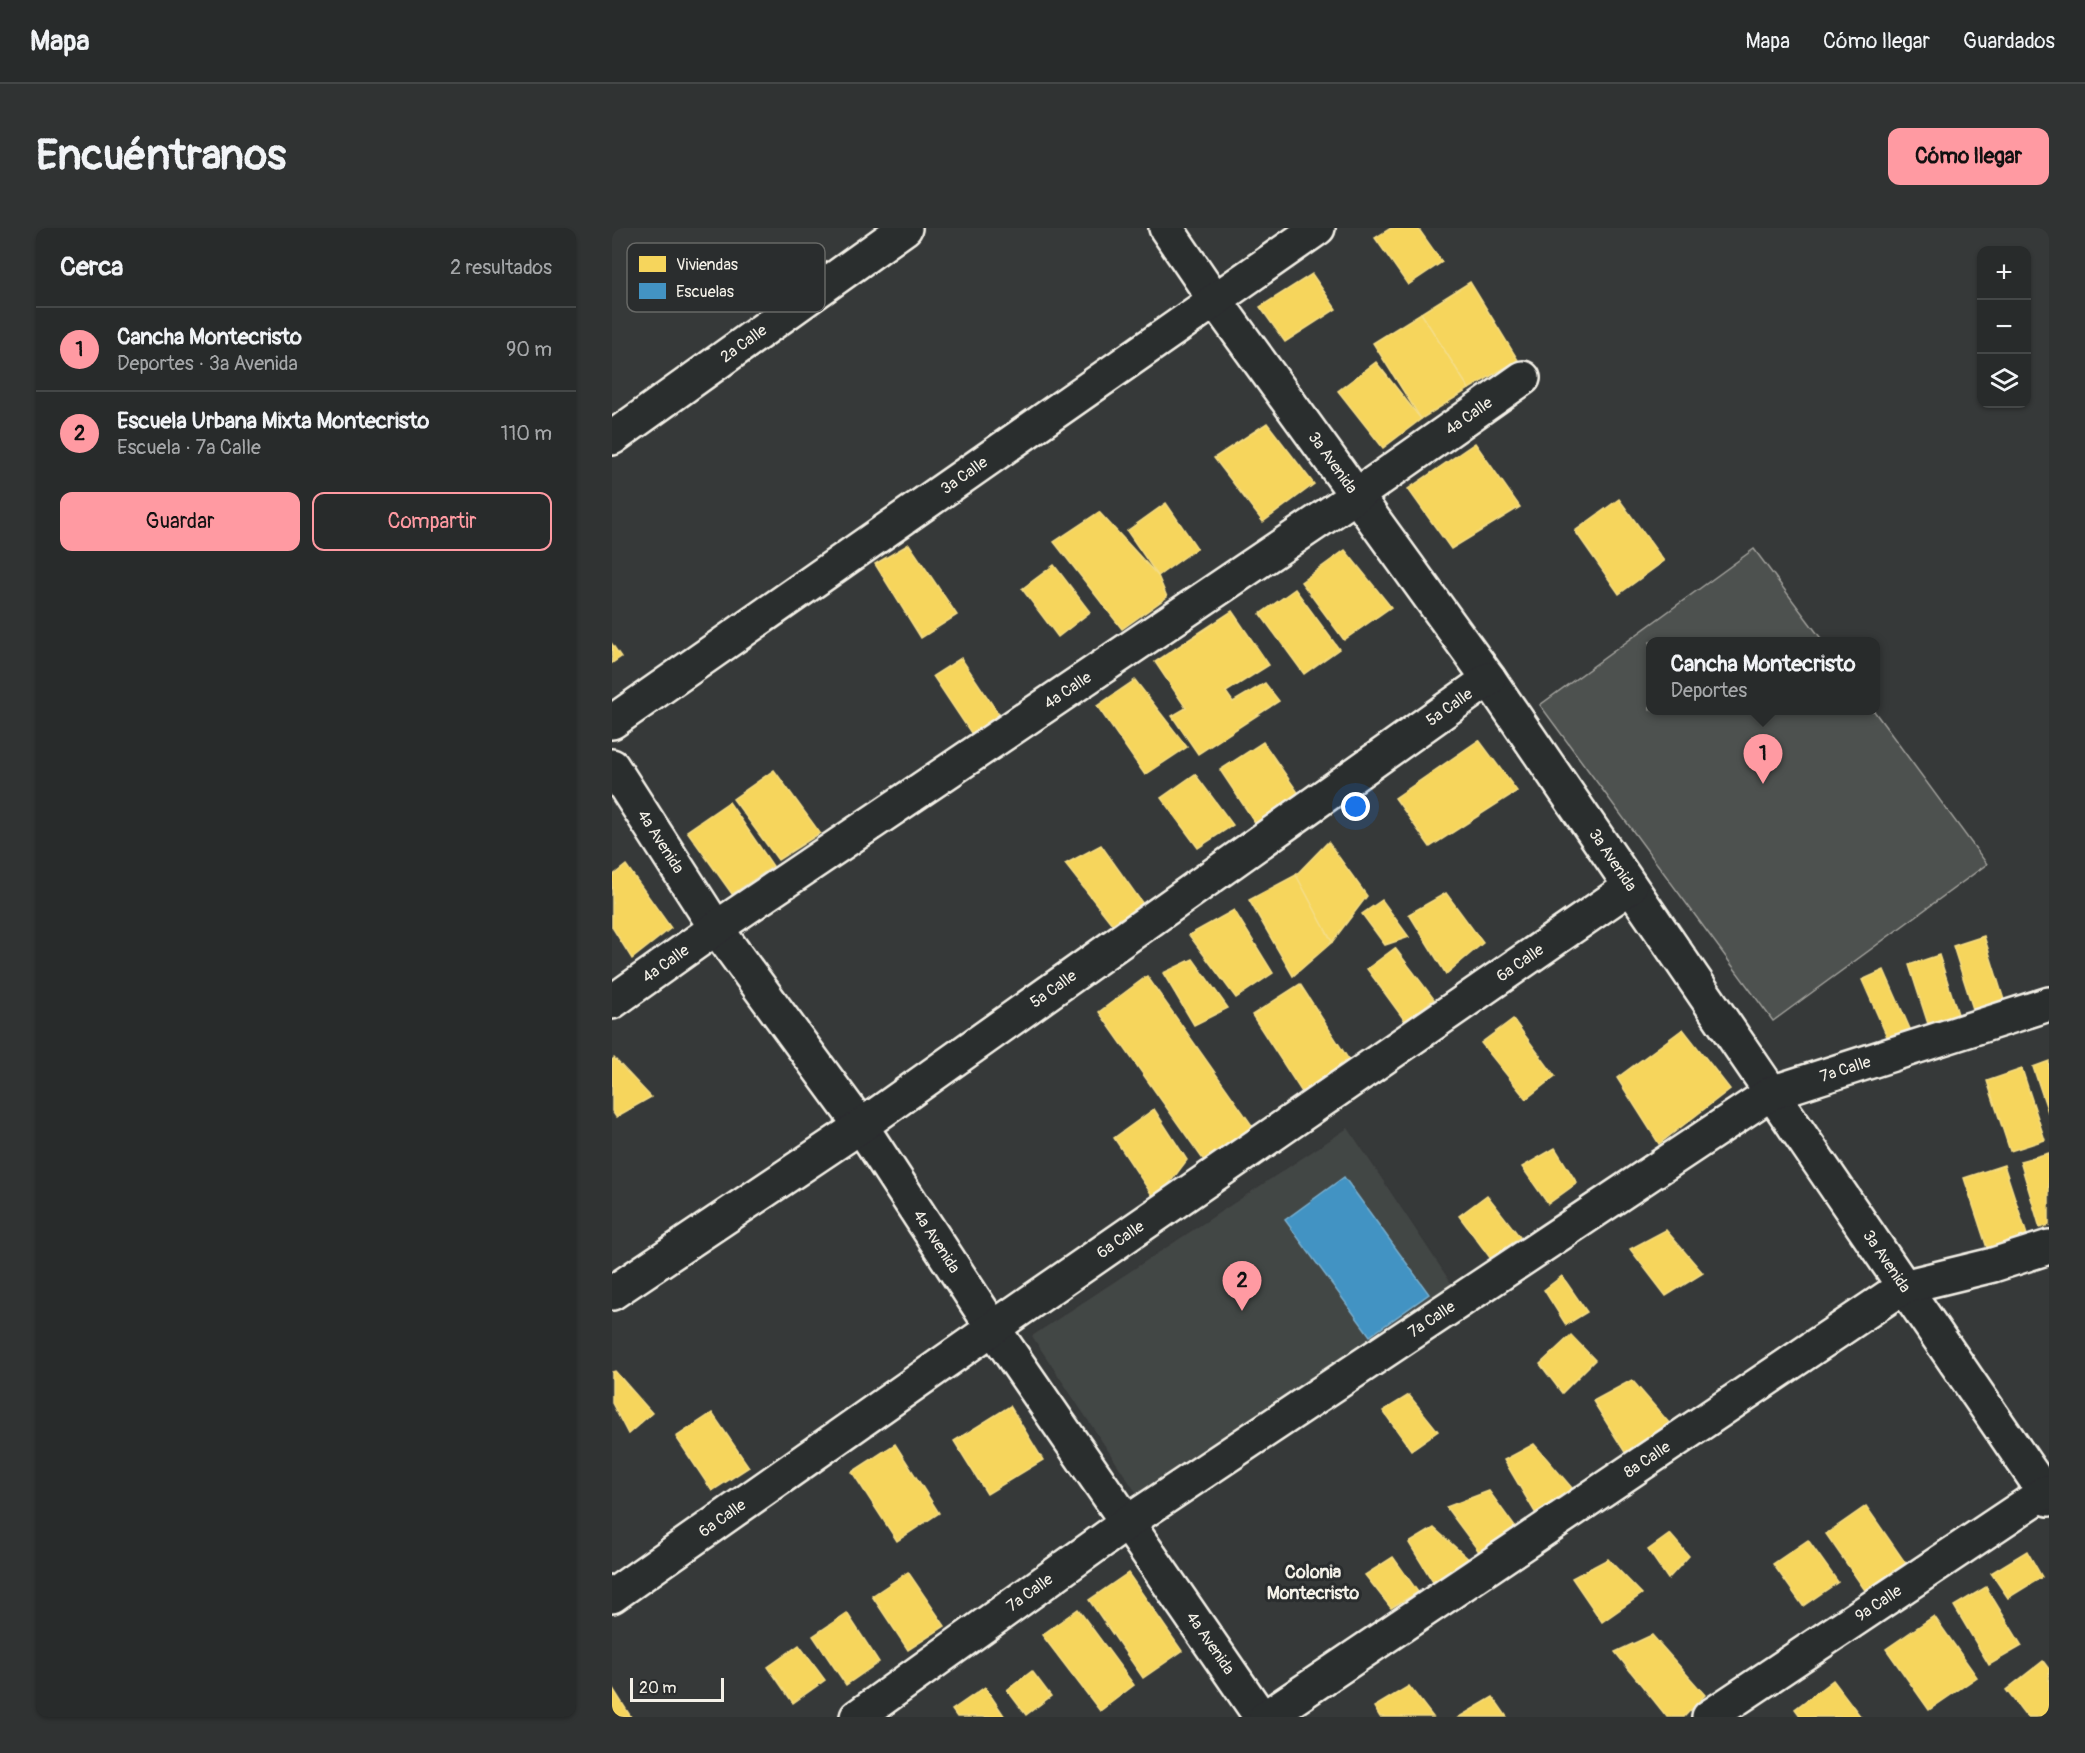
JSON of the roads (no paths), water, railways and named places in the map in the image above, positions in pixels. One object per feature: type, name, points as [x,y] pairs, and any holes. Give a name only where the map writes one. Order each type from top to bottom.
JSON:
[{"type":"street","name":"2a Calle","points":[[825,285],[905,228]]},
{"type":"street","name":"3a Avenida","points":[[1166,228],[1215,300],[1489,679],[1903,1287],[2048,1495]]},
{"type":"street","name":"3a Calle","points":[[612,722],[1318,228]]},
{"type":"street","name":"2a Calle","points":[[612,438],[788,312]]},
{"type":"street","name":"4a Calle","points":[[612,1002],[716,928],[1357,495],[1523,378]]},
{"type":"street","name":"5a Calle","points":[[612,1293],[861,1126],[1489,679]]},
{"type":"street","name":"4a Avenida","points":[[612,766],[716,928],[861,1126],[993,1328],[1261,1717]]},
{"type":"street","name":"6a Calle","points":[[612,1596],[993,1328],[1630,887]]},
{"type":"street","name":"7a Calle","points":[[857,1717],[1128,1522],[1771,1093],[2049,1004]]},
{"type":"street","name":"8a Calle","points":[[1266,1717],[1903,1287],[1993,1265],[2049,1247]]},
{"type":"street","name":"9a Calle","points":[[1709,1717],[2048,1495]]},
{"type":"place","name":"Cancha Montecristo","points":[[1763,784]]},
{"type":"place","name":"Escuela Urbana Mixta Montecristo","points":[[1242,1311]]},
{"type":"district","name":"Colonia Montecristo","points":[[1313,1582]]}]
